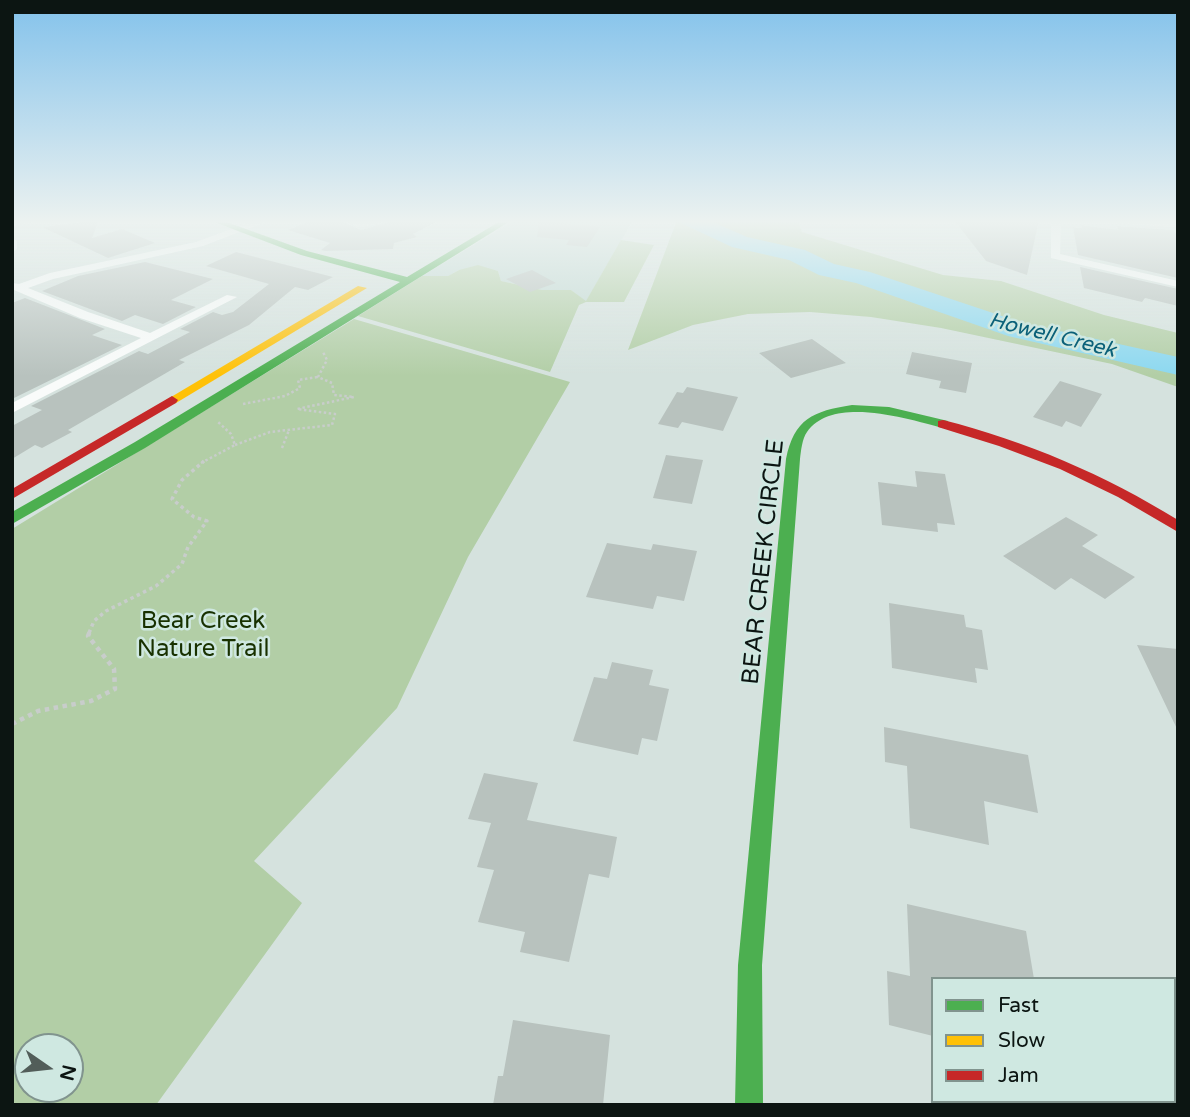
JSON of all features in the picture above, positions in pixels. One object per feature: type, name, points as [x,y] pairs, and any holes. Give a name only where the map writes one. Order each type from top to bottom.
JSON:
[{"type":"street","points":[[15,287],[68,272]]},
{"type":"street","points":[[379,272],[406,280]]},
{"type":"street","points":[[12,495],[390,272]]},
{"type":"street","points":[[12,519],[141,445],[419,272]]},
{"type":"street","points":[[1126,272],[1178,284]]},
{"type":"street","points":[[15,287],[84,315],[152,338]]},
{"type":"street","points":[[12,409],[231,297]]},
{"type":"street","name":"BEAR CREEK CIRCLE","points":[[749,1105],[750,965],[793,459],[796,440],[803,427],[819,415],[842,408],[901,412],[1023,450],[1135,500],[1178,527]]},
{"type":"street","points":[[12,502],[28,510]]},
{"type":"path","points":[[317,377],[327,360],[323,352]]},
{"type":"path","points":[[12,724],[38,711],[91,701],[115,689],[114,669],[88,636],[94,621],[106,611],[156,586],[182,564],[188,547],[206,521],[194,517],[173,499],[177,483],[198,463],[235,445],[270,432],[332,425],[335,414],[297,410],[354,397],[334,395],[332,383],[317,377],[298,380],[300,388],[285,396],[243,404]]},
{"type":"path","points":[[217,421],[231,434],[235,445]]},
{"type":"path","points":[[282,448],[289,430]]},
{"type":"shaded area","points":[[428,272],[455,272],[448,276],[422,276]]},
{"type":"shaded area","points":[[498,272],[603,272],[586,302],[571,290],[542,290],[501,281]]},
{"type":"green space","points":[[455,272],[498,272],[501,281],[542,290],[571,290],[586,301],[603,272],[640,272],[624,302],[586,302],[579,305],[550,372],[358,316],[422,276],[448,276]]},
{"type":"green space","points":[[657,272],[934,272],[1001,281],[1104,315],[1178,333],[1178,387],[1112,364],[941,328],[871,317],[810,312],[748,314],[693,325],[628,350]]},
{"type":"green space","name":"Bear Creek Nature Trail","points":[[354,319],[570,382],[468,557],[397,708],[254,861],[302,903],[156,1105],[12,1105],[12,529]]},
{"type":"building","points":[[97,272],[186,272],[213,279],[171,300],[196,307],[163,324],[135,315],[122,321],[42,291],[78,276]]},
{"type":"building","points":[[227,272],[314,272],[333,277],[308,290],[295,287],[249,325],[179,360],[185,362],[68,430],[72,432],[42,448],[35,445],[12,459],[12,426],[42,410],[31,406],[139,351],[148,354],[190,332],[180,329],[213,312],[222,315],[233,312],[269,284]]},
{"type":"building","points":[[526,272],[536,272],[556,283],[530,292],[506,279]]},
{"type":"building","points":[[1081,272],[1103,272],[1178,289],[1178,306],[1145,298],[1142,302],[1084,288]]},
{"type":"building","points":[[1152,272],[1178,272],[1178,278]]},
{"type":"building","points":[[25,298],[105,329],[92,335],[122,345],[12,399],[12,303]]},
{"type":"building","points":[[812,339],[846,363],[791,378],[759,353]]},
{"type":"building","points":[[912,352],[972,363],[966,393],[939,388],[941,381],[906,374]]},
{"type":"building","points":[[1060,381],[1102,394],[1081,427],[1066,421],[1062,427],[1033,417]]},
{"type":"building","points":[[687,387],[738,397],[723,431],[682,422],[678,428],[658,424],[677,392],[683,393]]},
{"type":"building","points":[[666,455],[703,460],[692,504],[653,498]]},
{"type":"building","points":[[915,471],[945,474],[955,525],[937,523],[938,532],[882,525],[878,482],[917,487]]},
{"type":"building","points":[[1066,517],[1098,535],[1082,546],[1135,577],[1105,599],[1071,578],[1055,590],[1003,556]]},
{"type":"building","points":[[607,543],[651,550],[653,544],[697,551],[684,601],[657,596],[653,609],[586,597]]},
{"type":"building","points":[[889,603],[964,615],[966,627],[982,630],[988,670],[975,668],[977,683],[892,668]]},
{"type":"building","points":[[1137,645],[1178,649],[1178,731]]},
{"type":"building","points":[[612,662],[653,670],[649,685],[669,689],[657,741],[642,738],[638,755],[573,741],[594,677],[607,679]]},
{"type":"building","points":[[884,727],[1028,755],[1038,813],[984,801],[989,845],[910,828],[907,766],[885,762]]},
{"type":"building","points":[[484,773],[538,783],[527,820],[617,837],[609,878],[589,874],[569,962],[520,952],[525,932],[478,922],[494,870],[477,867],[491,823],[468,819]]},
{"type":"building","points":[[907,904],[1026,931],[1034,977],[931,977],[931,1036],[889,1025],[887,971],[910,976]]},
{"type":"building","points":[[513,1020],[610,1035],[603,1105],[493,1105],[498,1076],[503,1076]]},
{"type":"waterway","name":"Howell Creek","points":[[838,272],[862,277],[1017,330],[1178,366]]},
{"type":"traffic: fast","points":[[376,272],[406,280]]},
{"type":"traffic: fast","points":[[12,519],[140,445],[423,272]]},
{"type":"traffic: fast","points":[[749,1105],[750,965],[796,443],[803,428],[834,411],[889,411],[943,424]]},
{"type":"traffic: slow","points":[[172,400],[362,288]]},
{"type":"traffic: jam","points":[[12,495],[172,400]]},
{"type":"traffic: jam","points":[[943,424],[1065,466],[1123,494],[1178,527]]}]
